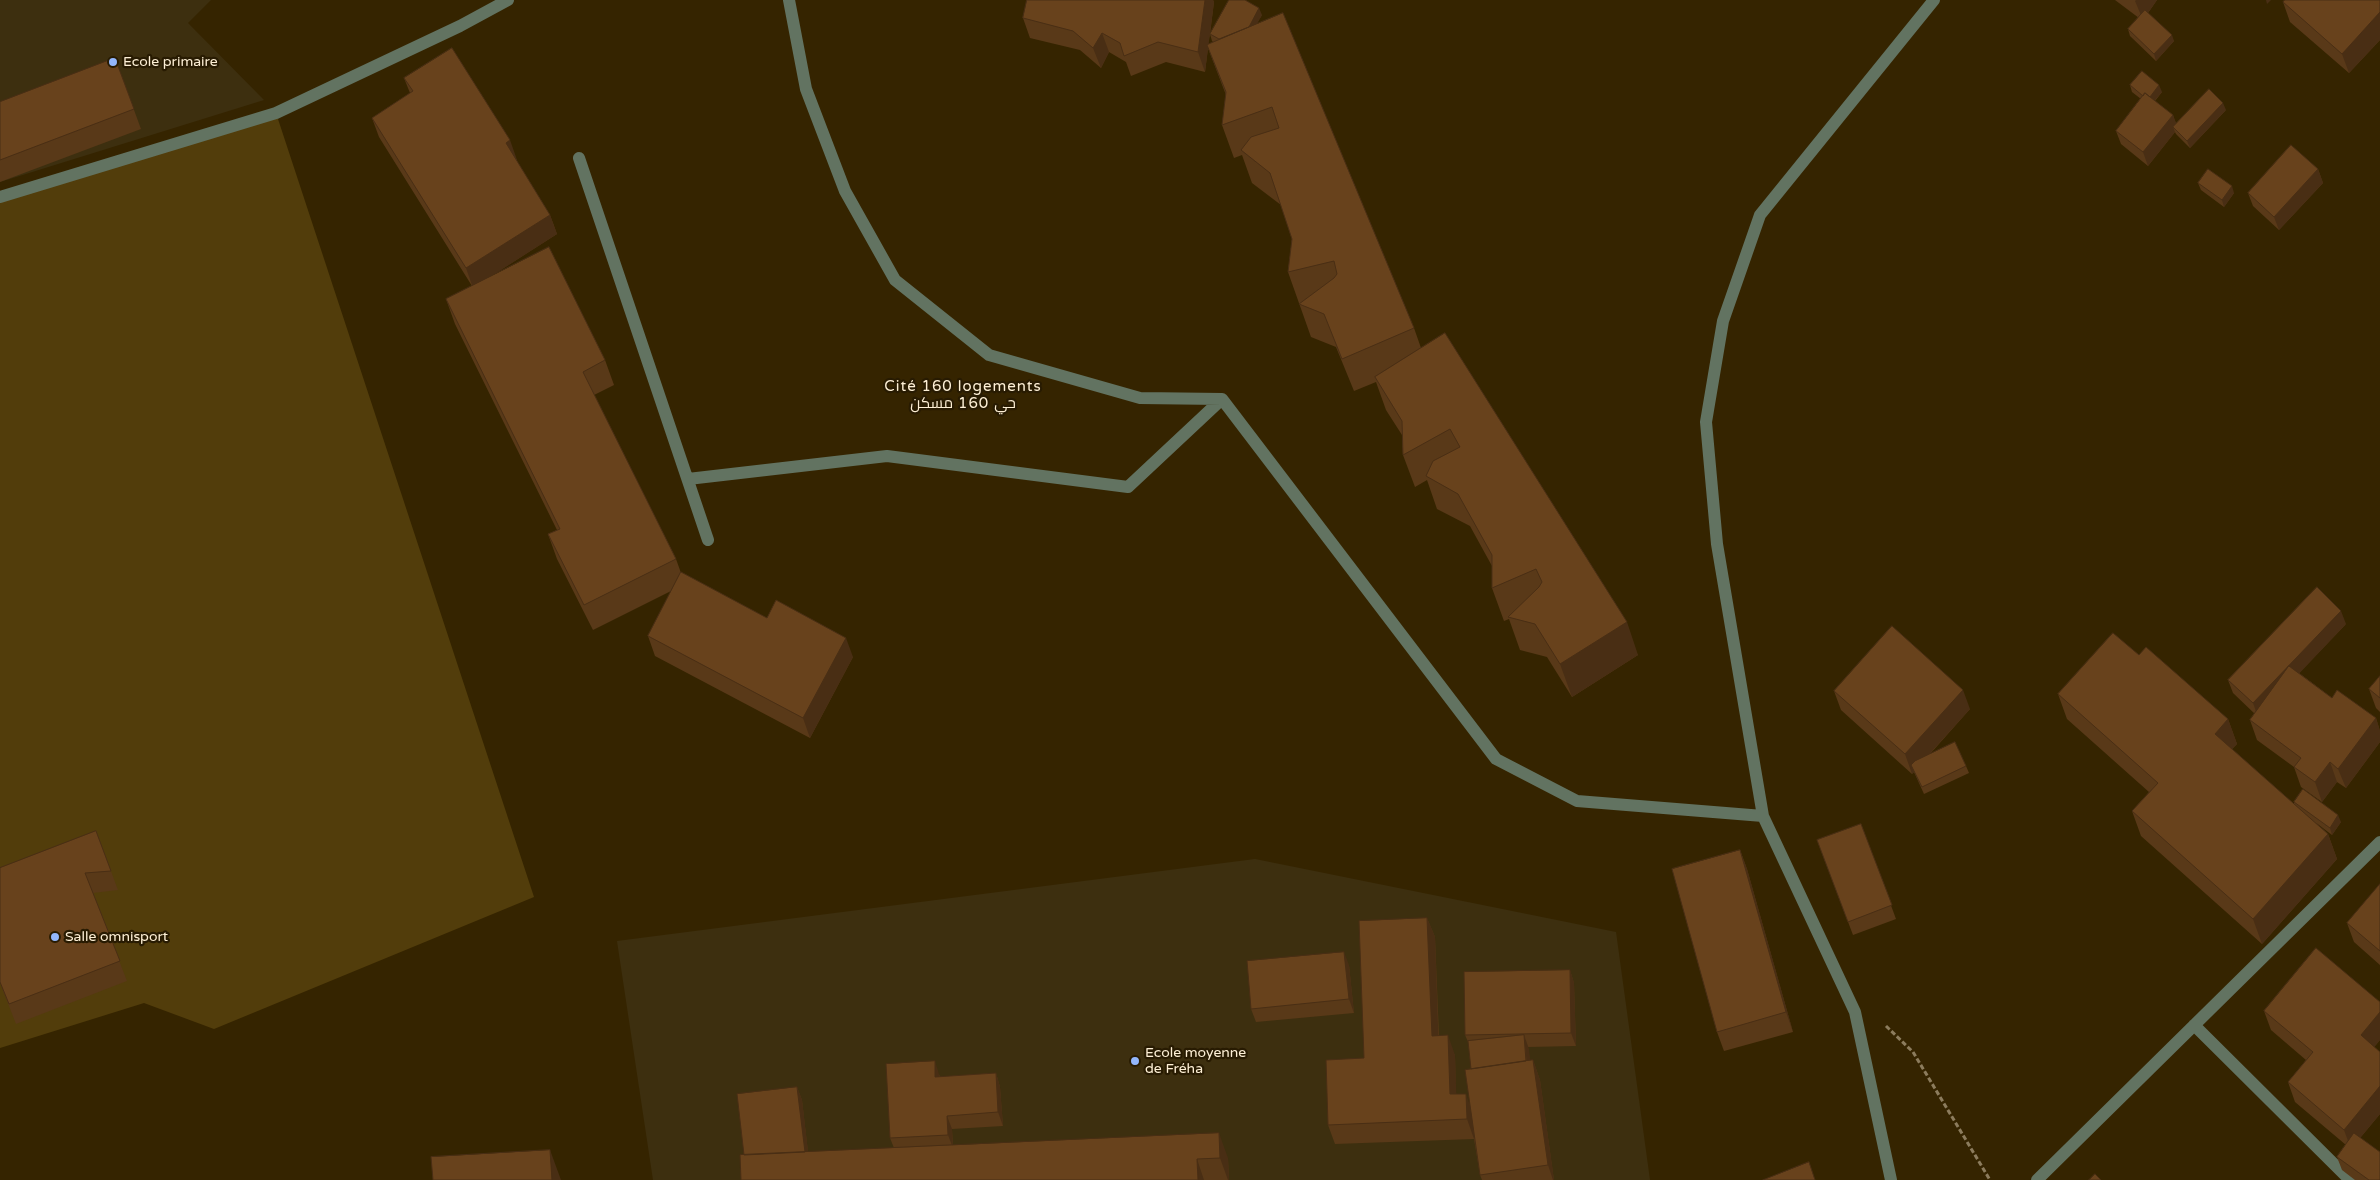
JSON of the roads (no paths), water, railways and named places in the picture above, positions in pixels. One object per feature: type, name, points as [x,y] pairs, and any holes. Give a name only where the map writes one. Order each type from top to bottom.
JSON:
[{"type":"street","points":[[0,197],[276,113],[460,26],[508,0]]},
{"type":"street","points":[[788,0],[806,89],[844,191],[895,280],[989,355],[1140,398],[1222,399]]},
{"type":"street","points":[[1891,1180],[1856,1012],[1763,816],[1717,544],[1706,422],[1723,321],[1760,215],[1934,0]]},
{"type":"street","points":[[579,158],[708,540]]},
{"type":"street","points":[[688,479],[887,456],[1128,487],[1222,399]]},
{"type":"street","points":[[1222,399],[1496,759],[1577,801],[1763,816]]},
{"type":"street","points":[[2037,1180],[2380,842]]},
{"type":"street","points":[[2194,1025],[2350,1180]]},
{"type":"place","name":"Ecole primaire","points":[[113,62]]},
{"type":"place","name":"Salle omnisport","points":[[55,937]]},
{"type":"place","name":"Ecole moyenne de Fréha","points":[[1135,1061]]},
{"type":"district","name":"Cité 160 logements حي 160 مسكن","points":[[963,396]]}]
